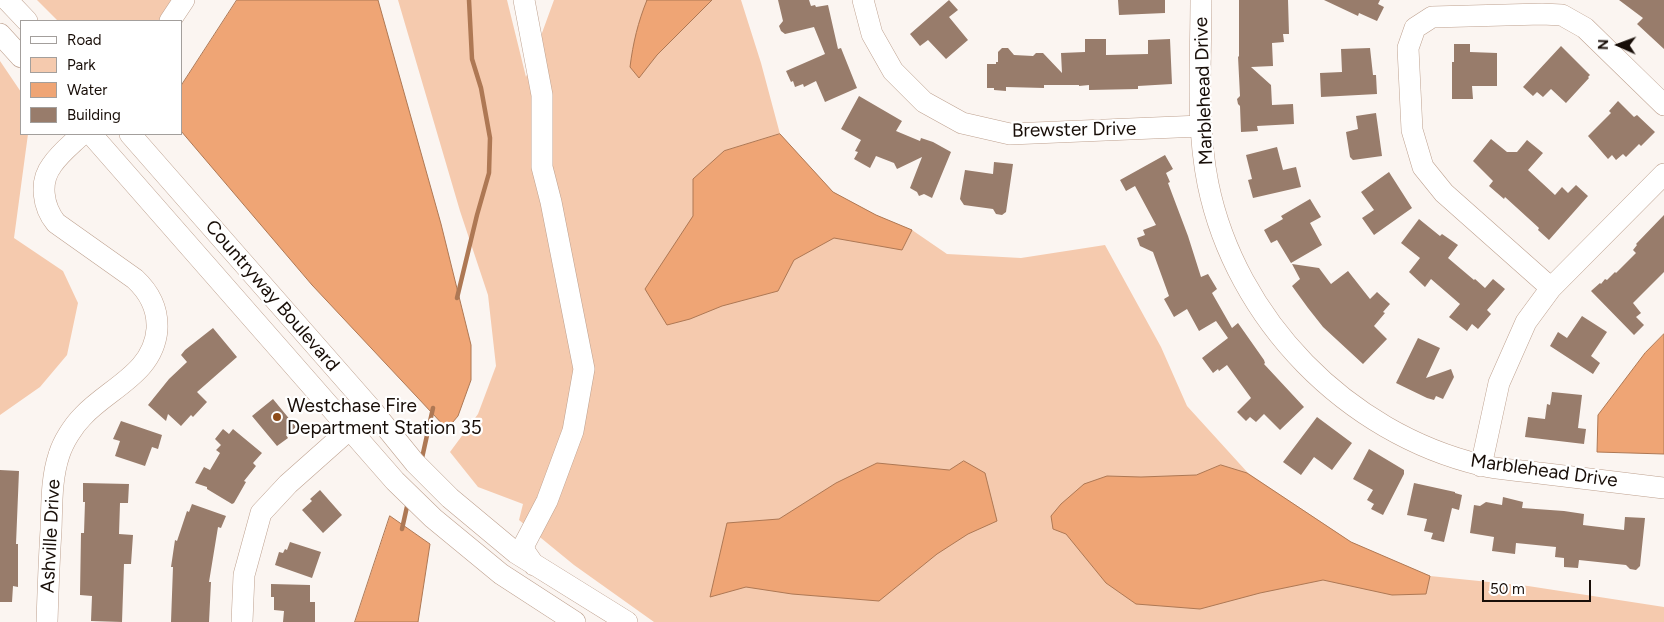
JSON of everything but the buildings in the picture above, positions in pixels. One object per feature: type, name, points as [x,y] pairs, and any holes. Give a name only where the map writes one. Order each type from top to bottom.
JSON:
[{"type":"street","points":[[7,0],[26,20]]},
{"type":"street","points":[[171,20],[184,0]]},
{"type":"street","points":[[524,0],[542,95],[542,167],[551,202],[584,369],[573,431],[547,502],[524,545],[525,552],[534,564]]},
{"type":"street","name":"Brewster Drive","points":[[864,0],[872,34],[893,71],[924,102],[962,123],[1010,134],[1201,126]]},
{"type":"street","name":"Marblehead Drive","points":[[1201,0],[1201,126],[1208,184],[1224,239],[1249,291],[1284,342],[1323,383],[1372,420],[1423,446],[1482,466],[1664,488]]},
{"type":"street","points":[[1551,288],[1444,193],[1424,167],[1412,130],[1408,48],[1415,28],[1432,17],[1562,15],[1586,28],[1664,104]]},
{"type":"street","points":[[0,34],[20,56]]},
{"type":"street","name":"Ashville Drive","points":[[47,622],[52,480],[59,453],[82,416],[142,367],[152,353],[158,323],[156,310],[144,287],[56,222],[45,204],[46,178],[51,165],[81,135]]},
{"type":"street","name":"Countryway Boulevard","points":[[92,135],[396,481],[433,518],[501,574],[575,622]]},
{"type":"street","name":"Countryway Boulevard","points":[[131,135],[421,468],[450,498],[516,553],[627,622]]},
{"type":"street","points":[[1482,466],[1499,383],[1526,322],[1551,288],[1664,174]]},
{"type":"street","points":[[242,622],[244,575],[261,513],[288,484],[372,410]]},
{"type":"street","points":[[496,536],[515,541],[527,538]]},
{"type":"green space","points":[[37,0],[174,0],[162,20],[57,20]]},
{"type":"green space","points":[[398,0],[507,0],[526,77],[554,0],[741,0],[761,63],[780,134],[833,192],[876,215],[912,230],[947,254],[1021,258],[1105,245],[1161,347],[1187,406],[1248,473],[1351,542],[1430,576],[1528,586],[1664,607],[1664,622],[654,622],[574,565],[519,520],[523,504],[478,487],[450,452],[478,414],[496,366],[488,295],[460,211]]},
{"type":"green space","points":[[0,61],[20,91],[20,135],[28,135],[14,238],[63,271],[78,303],[67,355],[40,387],[0,415]]},
{"type":"water","points":[[237,0],[378,0],[441,224],[471,345],[471,380],[458,416],[447,429],[312,285],[182,132],[182,84]]},
{"type":"water","points":[[647,0],[712,0],[657,55],[639,78],[630,67],[636,33]]},
{"type":"water","points":[[780,134],[833,192],[876,215],[912,230],[902,250],[834,238],[794,260],[778,291],[722,306],[690,319],[667,325],[645,289],[693,216],[693,179],[724,151]]},
{"type":"water","points":[[1664,334],[1664,454],[1597,452],[1598,415],[1645,353]]},
{"type":"water","points":[[964,461],[985,473],[997,521],[968,534],[937,554],[879,601],[792,594],[746,587],[710,597],[727,523],[779,519],[836,483],[877,463],[949,470]]},
{"type":"water","points":[[1221,465],[1247,473],[1351,542],[1430,576],[1426,594],[1392,595],[1323,580],[1260,593],[1200,609],[1136,604],[1106,583],[1066,534],[1053,529],[1051,516],[1061,504],[1084,484],[1107,476],[1196,475]]},
{"type":"water","points":[[390,516],[430,544],[418,622],[355,622]]},
{"type":"waterway","points":[[457,298],[489,173],[490,138],[481,88],[472,59],[469,0]]},
{"type":"waterway","points":[[422,458],[433,408]]},
{"type":"waterway","points":[[402,529],[408,502]]},
{"type":"place","name":"Westchase Fire Department Station 35","points":[[277,417]]}]
